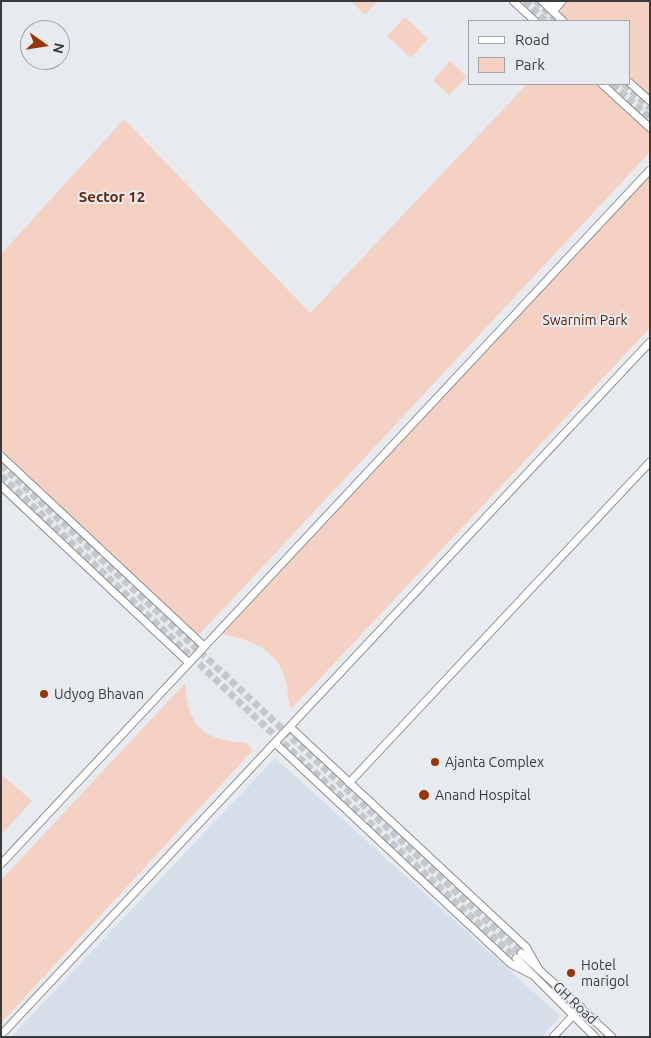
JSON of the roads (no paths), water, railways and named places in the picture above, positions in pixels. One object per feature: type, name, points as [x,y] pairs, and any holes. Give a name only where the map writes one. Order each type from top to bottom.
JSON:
[{"type":"street","points":[[513,1],[534,20]]},
{"type":"street","points":[[542,1],[562,20]]},
{"type":"street","points":[[551,10],[555,1]]},
{"type":"street","points":[[551,10],[562,1]]},
{"type":"street","points":[[631,84],[650,101]]},
{"type":"street","points":[[603,85],[650,128]]},
{"type":"street","points":[[1,864],[650,170]]},
{"type":"street","points":[[1,1035],[650,342]]},
{"type":"street","points":[[1,456],[204,646]]},
{"type":"street","points":[[350,783],[650,462]]},
{"type":"street","points":[[1,486],[188,662]]},
{"type":"street","points":[[290,727],[526,947],[538,968]]},
{"type":"street","points":[[275,743],[511,964],[531,974]]},
{"type":"street","name":"GH Road","points":[[596,1037],[531,974],[518,956],[538,968],[612,1037]]},
{"type":"street","points":[[553,1037],[581,1007]]},
{"type":"tunnel","points":[[525,1],[545,20]]},
{"type":"tunnel","points":[[536,1],[556,20]]},
{"type":"tunnel","points":[[614,85],[650,118]]},
{"type":"tunnel","points":[[625,85],[650,108]]},
{"type":"tunnel","points":[[1,465],[521,953]]},
{"type":"tunnel","points":[[1,476],[255,717],[516,958]]},
{"type":"place","name":"Udyog Bhavan","points":[[44,694]]},
{"type":"place","name":"Ajanta Complex","points":[[435,762]]},
{"type":"place","name":"Anand Hospital","points":[[424,795]]},
{"type":"place","name":"Hotel marigol","points":[[571,973]]},
{"type":"district","name":"Sector 12","points":[[112,197]]},
{"type":"park label","name":"Swarnim Park","points":[[585,320]]}]
